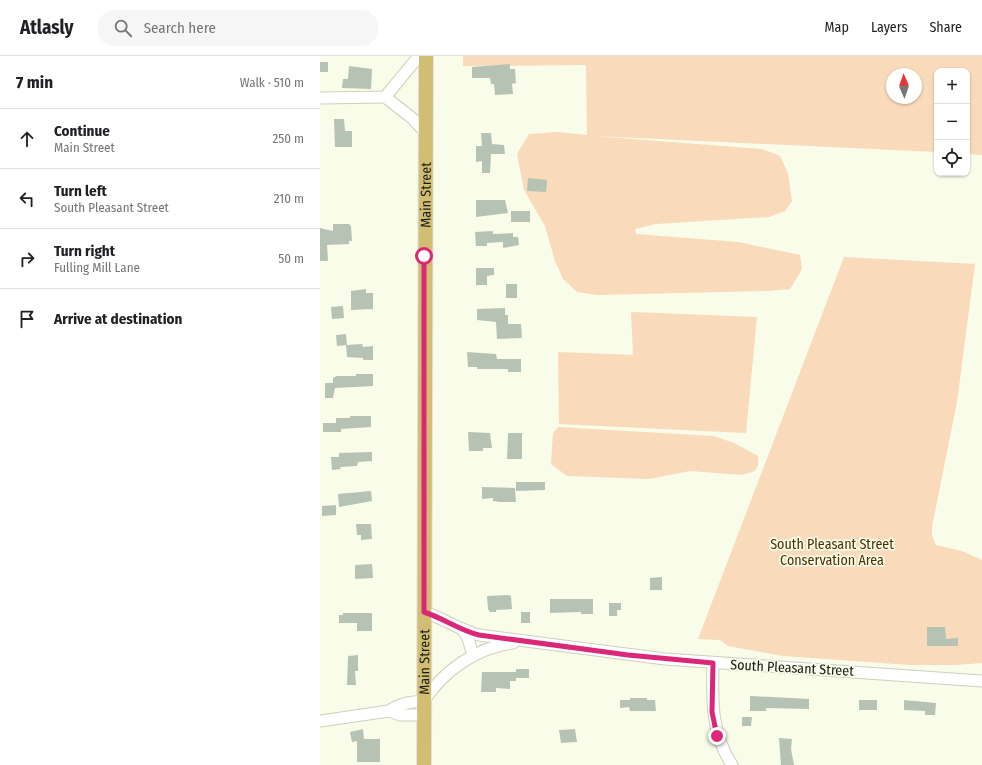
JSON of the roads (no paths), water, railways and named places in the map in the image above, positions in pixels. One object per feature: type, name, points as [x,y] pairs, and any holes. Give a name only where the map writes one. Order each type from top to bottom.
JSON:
[{"type":"main road","name":"Main Street","points":[[424,765],[426,56]]},
{"type":"street","points":[[385,97],[419,56]]},
{"type":"street","points":[[320,98],[385,97],[412,118],[426,132]]},
{"type":"street","name":"South Pleasant Street","points":[[424,612],[441,617],[462,629],[479,635],[628,655],[713,663],[982,681]]},
{"type":"street","points":[[462,629],[468,638],[473,656]]},
{"type":"street","name":"South Pleasant Street","points":[[424,708],[435,685],[473,656],[502,645],[531,642]]},
{"type":"street","points":[[713,663],[712,700],[714,723],[721,747],[732,765]]},
{"type":"street","points":[[320,721],[389,711],[400,704],[409,702],[424,708]]},
{"type":"park label","name":"South Pleasant Street Conservation Area","points":[[832,552]]}]
